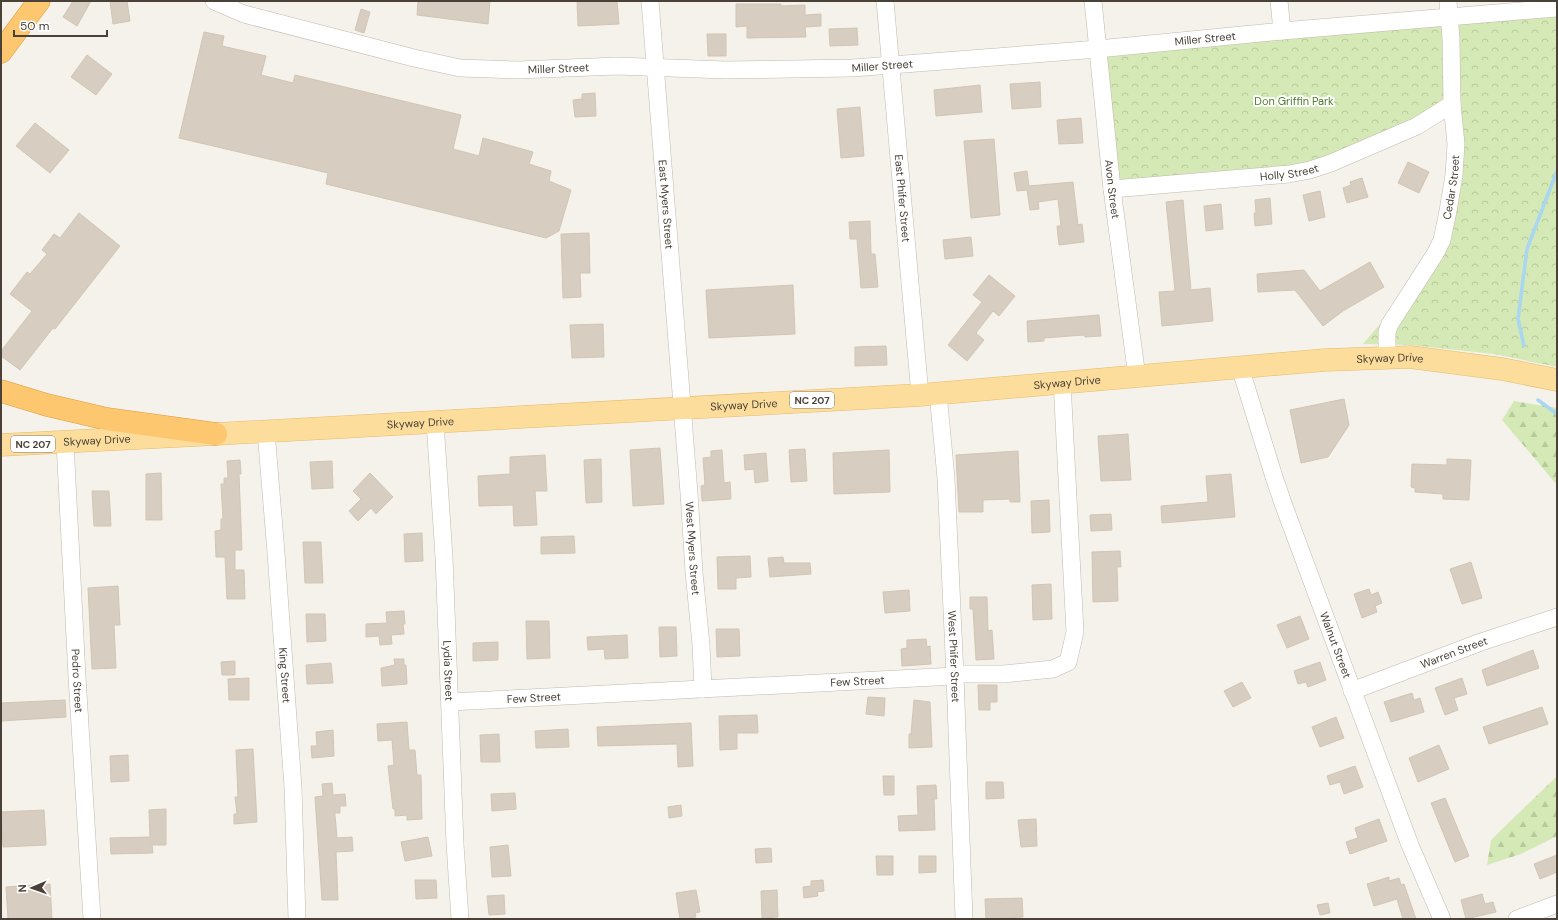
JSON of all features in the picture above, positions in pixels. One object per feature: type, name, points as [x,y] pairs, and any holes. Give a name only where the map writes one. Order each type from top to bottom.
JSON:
[{"type":"highway","points":[[1,52],[39,1]]},
{"type":"highway","points":[[1,391],[47,406],[106,419],[216,434]]},
{"type":"main road","name":"Skyway Drive","points":[[1,445],[929,394],[1325,360],[1410,357],[1502,369],[1557,380]]},
{"type":"street","name":"Miller Street","points":[[214,1],[244,14],[414,58],[460,68],[518,70],[617,66],[725,70],[890,66],[1098,49],[1282,31],[1449,9],[1557,8]]},
{"type":"street","name":"East Myers Street","points":[[650,1],[682,407]]},
{"type":"street","name":"East Phifer Street","points":[[885,1],[890,66],[929,394]]},
{"type":"street","name":"Avon Street","points":[[1093,1],[1112,189],[1137,377]]},
{"type":"street","points":[[1279,1],[1282,31]]},
{"type":"street","name":"Cedar Street","points":[[1387,358],[1387,340],[1390,324],[1435,254],[1442,240],[1454,175],[1456,144],[1452,104],[1449,9]]},
{"type":"street","name":"Holly Street","points":[[1112,189],[1289,174],[1310,170],[1331,163],[1417,126],[1452,104]]},
{"type":"street","name":"Walnut Street","points":[[1240,367],[1274,477],[1352,691],[1410,845],[1442,919]]},
{"type":"street","name":"Few Street","points":[[450,702],[956,676],[964,674],[1004,674],[1053,669],[1068,662],[1075,632],[1068,467],[1062,382]]},
{"type":"street","name":"West Phifer Street","points":[[929,394],[946,478],[956,676],[964,919]]},
{"type":"street","name":"West Myers Street","points":[[682,407],[703,688]]},
{"type":"street","name":"Lydia Street","points":[[435,422],[444,557],[455,844],[460,919]]},
{"type":"street","name":"King Street","points":[[266,431],[293,787],[297,919]]},
{"type":"street","name":"Pedro Street","points":[[65,442],[77,677],[92,919]]},
{"type":"street","name":"Warren Street","points":[[1352,691],[1481,642],[1557,617]]},
{"type":"street","points":[[1517,919],[1557,904]]},
{"type":"green space","name":"Don Griffin Park","points":[[1557,12],[1557,367],[1494,354],[1410,345],[1363,344],[1439,255],[1455,101],[1328,161],[1115,184],[1101,52]]},
{"type":"green space","points":[[1514,401],[1557,408],[1557,485],[1502,420]]},
{"type":"green space","points":[[1555,778],[1557,778],[1557,836],[1521,854],[1487,865],[1491,840]]},
{"type":"building","points":[[73,1],[91,1],[77,26],[63,17]]},
{"type":"building","points":[[110,1],[127,1],[130,21],[113,24]]},
{"type":"building","points":[[418,1],[490,1],[488,24],[417,15]]},
{"type":"building","points":[[577,1],[617,1],[619,24],[578,26]]},
{"type":"building","points":[[736,4],[781,4],[781,6],[805,5],[805,15],[821,14],[821,26],[805,27],[806,37],[747,38],[747,26],[736,27]]},
{"type":"building","points":[[361,9],[370,12],[364,33],[355,30]]},
{"type":"building","points":[[857,28],[858,45],[830,46],[829,29]]},
{"type":"building","points":[[204,32],[224,36],[222,46],[266,56],[261,75],[293,83],[295,75],[461,115],[453,149],[479,156],[483,138],[533,152],[529,164],[551,171],[549,181],[571,190],[559,231],[546,238],[326,184],[328,173],[179,138]]},
{"type":"building","points":[[707,34],[726,34],[726,56],[708,56]]},
{"type":"building","points":[[87,55],[112,74],[96,95],[71,77]]},
{"type":"building","points":[[1040,82],[1041,107],[1012,109],[1010,84]]},
{"type":"building","points":[[980,85],[982,112],[936,116],[934,90]]},
{"type":"building","points":[[595,93],[596,116],[575,117],[573,100],[582,99],[582,94]]},
{"type":"building","points":[[860,107],[864,156],[841,158],[837,109]]},
{"type":"building","points":[[1081,118],[1083,143],[1059,144],[1057,120]]},
{"type":"building","points":[[35,123],[69,150],[50,173],[16,146]]},
{"type":"building","points":[[994,139],[1000,215],[971,218],[964,141]]},
{"type":"building","points":[[1408,162],[1429,172],[1419,193],[1398,183]]},
{"type":"building","points":[[1027,171],[1029,186],[1073,182],[1078,225],[1082,224],[1084,242],[1059,245],[1057,226],[1061,226],[1058,199],[1038,202],[1039,209],[1030,210],[1027,190],[1017,191],[1014,173]]},
{"type":"building","points":[[1362,178],[1368,197],[1347,203],[1343,188],[1351,185],[1350,182]]},
{"type":"building","points":[[1320,191],[1325,217],[1309,221],[1303,195]]},
{"type":"building","points":[[1270,198],[1272,224],[1255,226],[1255,200]]},
{"type":"building","points":[[1183,200],[1191,290],[1210,288],[1213,321],[1162,326],[1159,292],[1175,291],[1166,202]]},
{"type":"building","points":[[1221,204],[1223,229],[1206,231],[1204,206]]},
{"type":"building","points":[[79,213],[120,246],[55,329],[53,328],[20,370],[1,356],[1,351],[32,311],[10,294],[27,272],[30,274],[47,254],[42,250],[54,234],[60,238]]},
{"type":"building","points":[[870,221],[871,254],[875,254],[878,287],[861,288],[857,239],[850,239],[849,222]]},
{"type":"building","points":[[589,233],[590,273],[580,273],[581,297],[563,298],[561,234]]},
{"type":"building","points":[[971,237],[973,256],[945,259],[943,240]]},
{"type":"building","points":[[1370,262],[1384,287],[1343,311],[1323,326],[1295,290],[1258,292],[1257,274],[1304,270],[1320,291]]},
{"type":"building","points":[[989,275],[1015,296],[999,316],[993,311],[976,333],[984,340],[967,361],[948,345],[982,302],[973,295]]},
{"type":"building","points":[[793,285],[795,334],[709,338],[706,290]]},
{"type":"building","points":[[1099,315],[1101,336],[1085,337],[1084,335],[1044,338],[1044,341],[1028,342],[1027,321]]},
{"type":"building","points":[[603,324],[604,357],[572,358],[570,325]]},
{"type":"building","points":[[886,346],[887,365],[855,366],[855,347]]},
{"type":"building","points":[[1344,399],[1349,425],[1328,457],[1301,463],[1290,410]]},
{"type":"building","points":[[1128,434],[1131,480],[1101,481],[1098,436]]},
{"type":"building","points":[[660,448],[664,504],[633,506],[630,450]]},
{"type":"building","points":[[805,449],[807,481],[791,482],[789,450]]},
{"type":"building","points":[[722,450],[724,483],[730,482],[731,499],[702,501],[701,486],[705,485],[703,458],[711,457],[711,451]]},
{"type":"building","points":[[889,450],[890,492],[834,494],[833,453]]},
{"type":"building","points":[[1018,451],[1020,502],[1010,502],[1010,499],[983,500],[983,512],[959,512],[956,455]]},
{"type":"building","points":[[766,453],[768,481],[755,483],[754,469],[745,470],[744,455]]},
{"type":"building","points":[[545,455],[547,491],[535,491],[537,525],[514,526],[513,505],[479,506],[478,476],[510,474],[510,457]]},
{"type":"building","points":[[601,459],[602,502],[586,503],[584,460]]},
{"type":"building","points":[[1447,459],[1471,460],[1469,500],[1443,499],[1443,494],[1415,492],[1415,488],[1411,487],[1412,464],[1447,465]]},
{"type":"building","points":[[240,460],[241,474],[239,474],[242,550],[235,550],[235,570],[244,570],[245,599],[227,599],[225,557],[216,557],[215,531],[221,530],[221,519],[223,519],[221,484],[224,484],[224,478],[228,478],[227,461]]},
{"type":"building","points":[[332,461],[333,488],[312,489],[310,462]]},
{"type":"building","points":[[161,473],[162,520],[146,520],[146,474]]},
{"type":"building","points":[[370,473],[393,497],[376,514],[371,508],[358,521],[349,511],[361,499],[353,491]]},
{"type":"building","points":[[1231,474],[1235,517],[1162,523],[1161,506],[1208,502],[1206,476]]},
{"type":"building","points":[[92,491],[109,491],[111,526],[94,526]]},
{"type":"building","points":[[1049,500],[1050,532],[1032,533],[1031,501]]},
{"type":"building","points":[[1111,514],[1112,530],[1091,531],[1090,515]]},
{"type":"building","points":[[422,533],[423,561],[405,562],[404,534]]},
{"type":"building","points":[[574,536],[575,553],[541,554],[541,537]]},
{"type":"building","points":[[303,542],[321,542],[323,583],[305,583]]},
{"type":"building","points":[[1120,551],[1121,567],[1117,567],[1118,601],[1093,602],[1092,552]]},
{"type":"building","points":[[750,556],[751,577],[736,578],[736,589],[718,589],[717,557]]},
{"type":"building","points":[[783,557],[784,563],[810,563],[811,574],[770,577],[768,558]]},
{"type":"building","points":[[1471,562],[1482,598],[1462,604],[1450,569]]},
{"type":"building","points":[[1051,584],[1052,619],[1033,620],[1032,585]]},
{"type":"building","points":[[118,586],[120,625],[114,625],[116,668],[92,669],[88,588]]},
{"type":"building","points":[[1369,589],[1371,595],[1378,592],[1382,603],[1375,606],[1377,612],[1362,618],[1354,594]]},
{"type":"building","points":[[909,590],[910,611],[885,613],[883,592]]},
{"type":"building","points":[[970,597],[987,597],[988,631],[992,630],[994,659],[976,660],[973,609],[970,609]]},
{"type":"building","points":[[404,611],[404,634],[391,635],[392,644],[380,645],[379,636],[366,637],[366,624],[387,623],[386,612]]},
{"type":"building","points":[[306,614],[325,614],[326,641],[307,642]]},
{"type":"building","points":[[1300,616],[1309,639],[1287,648],[1277,625]]},
{"type":"building","points":[[526,621],[549,621],[550,658],[527,659]]},
{"type":"building","points":[[659,627],[676,627],[677,656],[660,657]]},
{"type":"building","points":[[716,629],[739,629],[740,656],[717,657]]},
{"type":"building","points":[[627,635],[628,658],[605,659],[604,649],[588,650],[587,637]]},
{"type":"building","points":[[926,639],[927,647],[930,646],[931,664],[902,666],[901,649],[907,648],[907,640]]},
{"type":"building","points":[[498,642],[498,660],[473,661],[473,643]]},
{"type":"building","points":[[1533,650],[1539,668],[1487,686],[1482,670]]},
{"type":"building","points":[[394,659],[404,659],[404,665],[406,665],[407,684],[382,686],[381,668],[395,665]]},
{"type":"building","points":[[235,661],[235,675],[222,675],[221,662]]},
{"type":"building","points":[[1320,662],[1326,680],[1308,687],[1306,682],[1298,684],[1294,671]]},
{"type":"building","points":[[331,663],[333,683],[307,684],[306,665]]},
{"type":"building","points":[[249,678],[249,700],[229,700],[228,679]]},
{"type":"building","points":[[1462,678],[1467,694],[1454,698],[1458,710],[1445,715],[1435,688]]},
{"type":"building","points":[[1242,682],[1251,698],[1233,707],[1224,691]]},
{"type":"building","points":[[978,685],[997,685],[997,702],[990,702],[990,710],[979,710]]},
{"type":"building","points":[[1412,693],[1414,700],[1420,698],[1424,712],[1391,722],[1384,702]]},
{"type":"building","points":[[868,697],[885,698],[884,716],[866,714]]},
{"type":"building","points":[[65,700],[66,717],[1,721],[1,703]]},
{"type":"building","points":[[914,700],[930,702],[932,747],[909,748],[909,734],[911,734]]},
{"type":"building","points":[[1542,707],[1548,724],[1489,744],[1483,727]]},
{"type":"building","points":[[757,715],[758,733],[737,733],[737,749],[720,750],[719,716]]},
{"type":"building","points":[[1336,717],[1344,738],[1320,747],[1312,727]]},
{"type":"building","points":[[407,722],[409,750],[415,750],[417,775],[421,775],[422,819],[407,820],[407,815],[395,816],[388,766],[394,765],[392,740],[378,741],[377,724]]},
{"type":"building","points":[[691,723],[693,766],[678,767],[677,744],[598,746],[597,727]]},
{"type":"building","points":[[568,729],[569,747],[536,748],[535,731]]},
{"type":"building","points":[[333,730],[334,756],[312,758],[311,746],[317,746],[316,732]]},
{"type":"building","points":[[499,734],[500,762],[481,762],[480,735]]},
{"type":"building","points":[[1439,745],[1449,769],[1418,782],[1409,758]]},
{"type":"building","points":[[253,749],[257,822],[234,824],[234,814],[237,814],[235,797],[238,797],[236,750]]},
{"type":"building","points":[[128,755],[129,781],[111,782],[110,756]]},
{"type":"building","points":[[1355,766],[1363,787],[1344,794],[1340,782],[1330,785],[1327,776]]},
{"type":"building","points":[[883,776],[894,776],[894,795],[884,795]]},
{"type":"building","points":[[986,782],[1003,782],[1004,798],[986,799]]},
{"type":"building","points":[[332,783],[333,795],[345,794],[346,806],[340,806],[340,813],[335,813],[337,838],[352,837],[353,851],[336,852],[338,900],[322,900],[315,797],[323,796],[322,784]]},
{"type":"building","points":[[936,785],[937,799],[934,799],[935,830],[899,831],[898,816],[918,815],[917,786]]},
{"type":"building","points":[[515,793],[516,809],[492,811],[491,794]]},
{"type":"building","points":[[1445,798],[1469,856],[1455,862],[1431,803]]},
{"type":"building","points":[[681,805],[682,816],[669,818],[668,807]]},
{"type":"building","points":[[166,809],[166,845],[152,845],[153,853],[111,854],[110,838],[150,837],[149,810]]},
{"type":"building","points":[[44,810],[46,845],[3,847],[1,812]]},
{"type":"building","points":[[1036,819],[1037,846],[1021,847],[1018,820]]},
{"type":"building","points":[[1379,819],[1387,841],[1350,854],[1346,842],[1358,838],[1355,828]]},
{"type":"building","points":[[428,837],[432,856],[405,861],[401,842]]},
{"type":"building","points":[[508,845],[511,876],[492,877],[490,847]]},
{"type":"building","points":[[771,848],[772,862],[756,863],[755,849]]},
{"type":"building","points":[[1557,855],[1557,872],[1540,879],[1534,864]]},
{"type":"building","points":[[876,856],[893,856],[893,875],[877,875]]},
{"type":"building","points":[[919,856],[936,856],[936,872],[919,873]]},
{"type":"building","points":[[1389,877],[1389,881],[1399,878],[1401,885],[1404,884],[1416,919],[1403,919],[1397,899],[1374,906],[1367,884]]},
{"type":"building","points":[[415,880],[436,880],[437,898],[416,899]]},
{"type":"building","points":[[823,880],[824,891],[817,892],[818,896],[804,898],[803,887],[811,886],[811,881]]},
{"type":"building","points":[[50,884],[52,919],[8,919],[6,887]]},
{"type":"building","points":[[696,890],[700,912],[695,913],[696,917],[680,919],[676,893]]},
{"type":"building","points":[[777,890],[778,917],[762,918],[761,891]]},
{"type":"building","points":[[1482,894],[1485,904],[1493,902],[1496,912],[1466,919],[1461,900]]},
{"type":"building","points":[[504,895],[505,914],[489,915],[487,896]]},
{"type":"building","points":[[1022,898],[1023,917],[986,919],[985,899]]},
{"type":"building","points":[[1328,903],[1330,913],[1320,915],[1317,905]]},
{"type":"waterway","points":[[1524,346],[1518,319],[1527,249],[1557,171]]},
{"type":"waterway","points":[[1538,400],[1557,414]]}]
